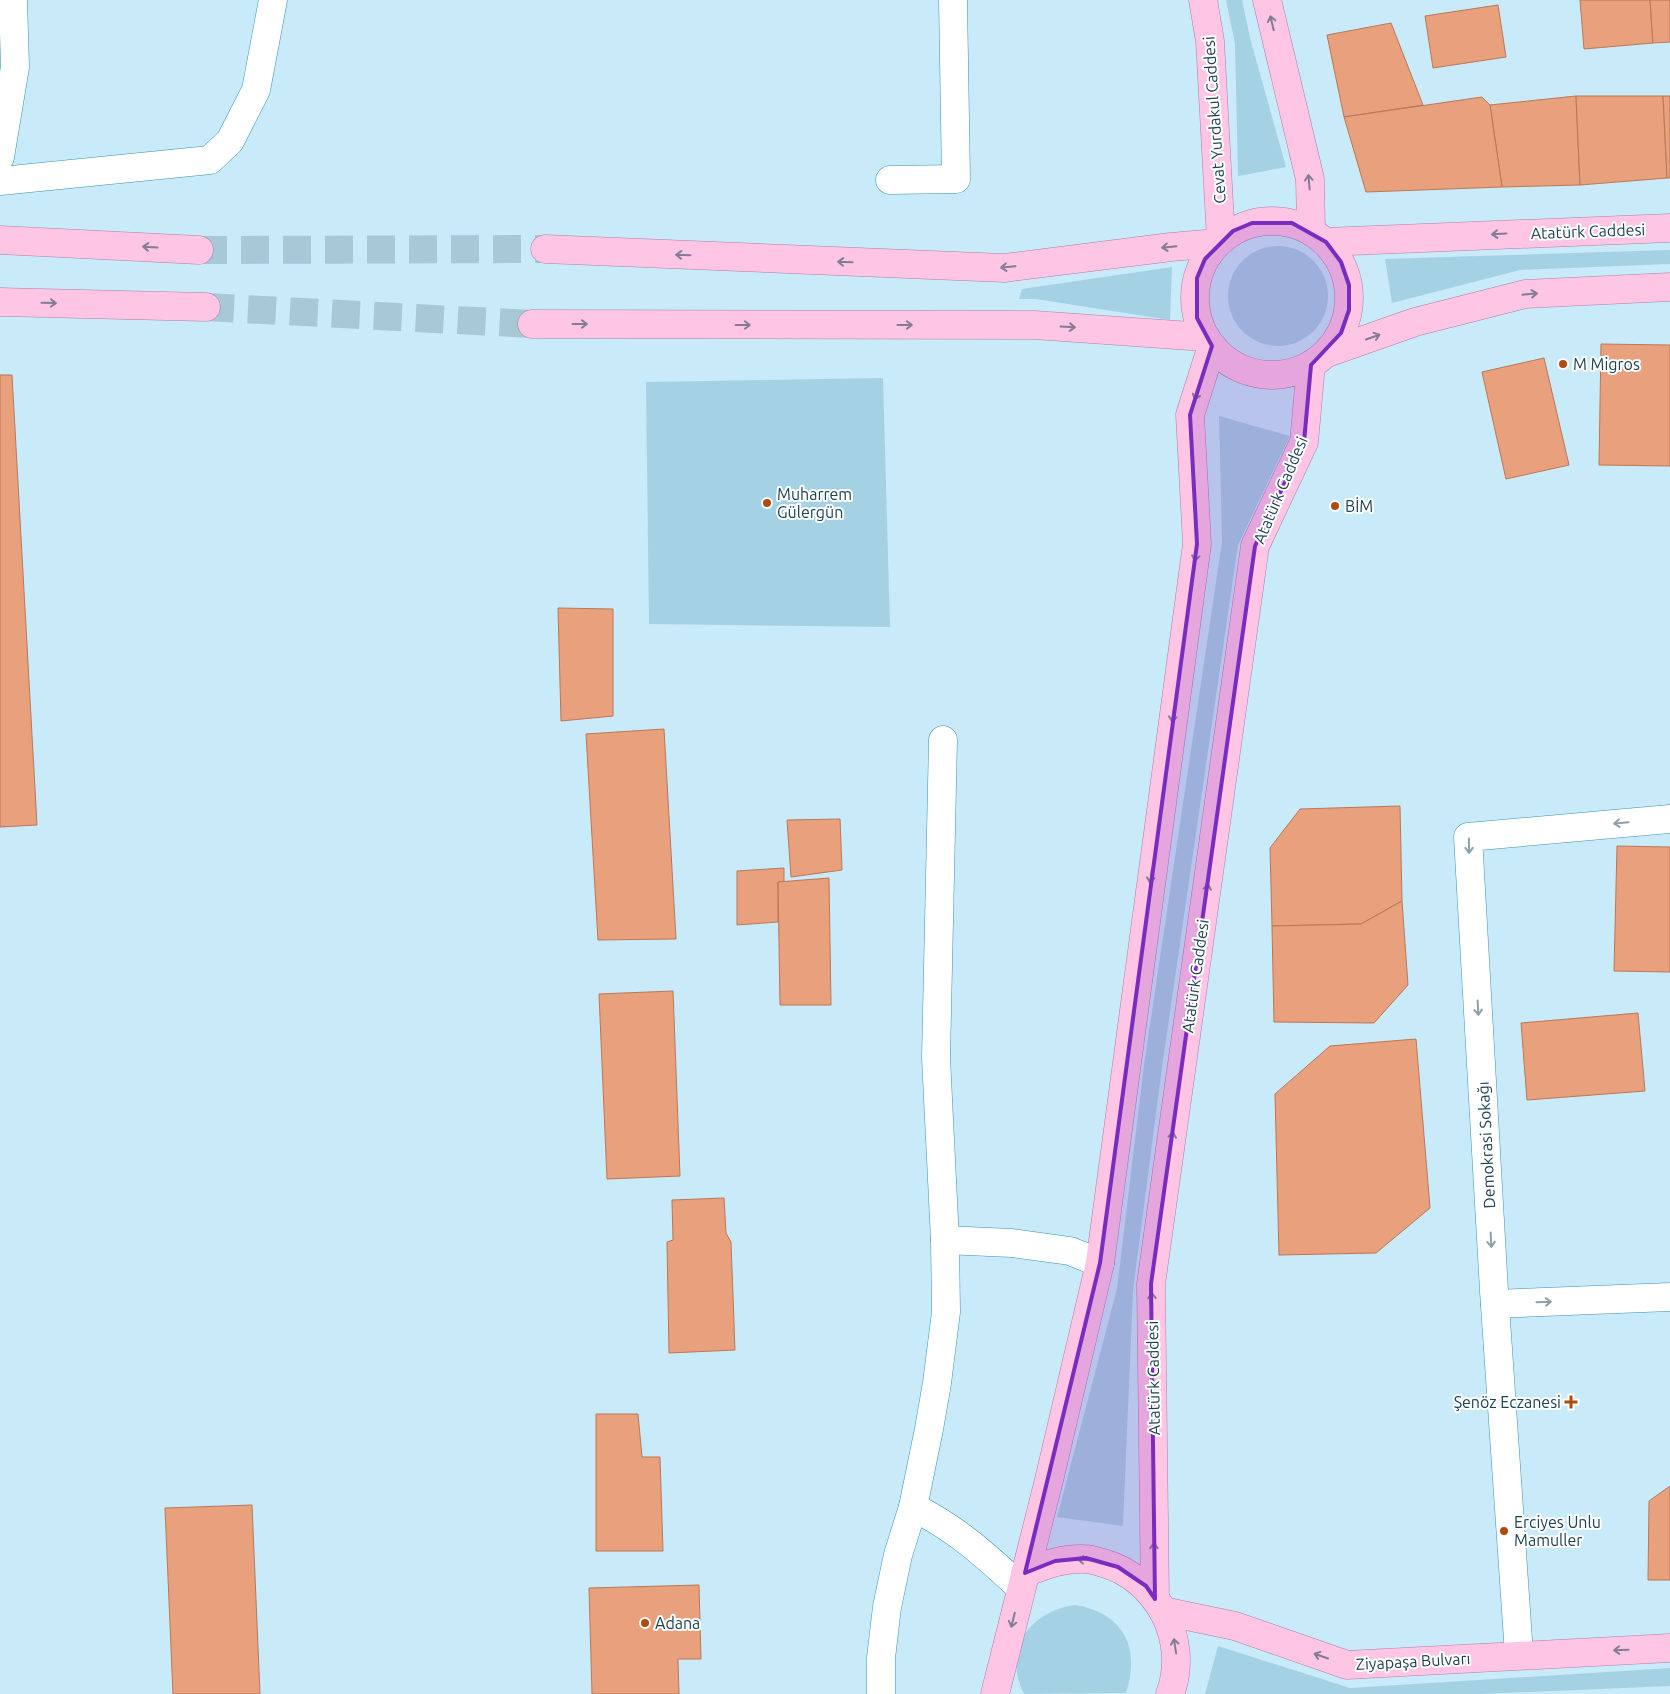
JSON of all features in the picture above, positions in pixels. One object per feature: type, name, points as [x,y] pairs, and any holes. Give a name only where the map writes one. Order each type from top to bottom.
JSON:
[{"type":"main road","name":"Cevat Yurdakul Caddesi","points":[[1203,0],[1210,41],[1219,242]]},
{"type":"main road","points":[[1267,0],[1310,178],[1319,236]]},
{"type":"main road","points":[[1319,359],[1342,333],[1349,310],[1349,285],[1341,262],[1319,236],[1292,223],[1272,220],[1252,222],[1233,231],[1219,242],[1205,259],[1197,278],[1194,298],[1197,318],[1209,342],[1233,366],[1252,373],[1272,376],[1286,374],[1414,322],[1524,294],[1670,287]]},
{"type":"main road","name":"Atatürk Caddesi","points":[[1319,236],[1670,228]]},
{"type":"main road","points":[[0,240],[199,250]]},
{"type":"main road","points":[[545,249],[1004,268],[1219,242]]},
{"type":"main road","points":[[0,302],[206,307]]},
{"type":"main road","points":[[532,324],[1034,326],[1209,342]]},
{"type":"main road","points":[[995,1694],[1100,1263],[1197,544],[1190,415],[1209,342]]},
{"type":"main road","name":"Atatürk Caddesi","points":[[1159,1605],[1151,1284],[1255,546],[1304,442],[1319,359]]},
{"type":"main road","points":[[1023,1581],[1054,1561],[1086,1558],[1118,1567],[1146,1586],[1159,1605],[1173,1634],[1177,1658],[1174,1682],[1170,1694]]},
{"type":"main road","name":"Ziyapaşa Bulvarı","points":[[1159,1605],[1235,1626],[1347,1665],[1519,1654],[1670,1648]]},
{"type":"street","points":[[0,156],[15,67],[13,0]]},
{"type":"street","points":[[0,181],[210,160],[230,141],[256,90],[273,0]]},
{"type":"street","points":[[890,180],[956,179],[952,0]]},
{"type":"street","points":[[881,1694],[881,1658],[886,1607],[898,1555],[913,1507],[941,1356],[946,1312],[945,1240],[936,1058],[943,740]]},
{"type":"street","name":"Demokrasi Sokağı","points":[[1519,1654],[1495,1304],[1468,837],[1670,818]]},
{"type":"street","points":[[945,1240],[1012,1243],[1070,1250],[1100,1263]]},
{"type":"street","points":[[1495,1304],[1670,1297]]},
{"type":"street","points":[[913,1507],[950,1527],[1023,1581]]},
{"type":"highlighted area","points":[[1252,223],[1292,223],[1326,242],[1341,262],[1349,285],[1349,310],[1341,333],[1311,365],[1304,442],[1255,546],[1151,1284],[1155,1599],[1146,1586],[1118,1567],[1086,1558],[1055,1561],[1025,1573],[1100,1263],[1197,544],[1190,415],[1212,346],[1197,318],[1197,278],[1205,259],[1233,231]]},
{"type":"shaded area","points":[[1226,0],[1242,0],[1250,38],[1286,167],[1238,176],[1235,44]]},
{"type":"shaded area","points":[[1278,246],[1297,250],[1313,261],[1324,277],[1328,296],[1324,315],[1313,331],[1297,342],[1278,346],[1259,342],[1243,331],[1232,315],[1228,296],[1232,277],[1243,261],[1259,250]]},
{"type":"shaded area","points":[[1670,250],[1670,264],[1520,270],[1392,303],[1385,259]]},
{"type":"shaded area","points":[[1172,267],[1170,320],[1036,299],[1019,299],[1022,289]]},
{"type":"shaded area","name":"Muharrem Gülergün","points":[[883,378],[890,627],[649,624],[646,382]]},
{"type":"shaded area","points":[[1219,416],[1290,436],[1238,545],[1162,1067],[1133,1291],[1123,1526],[1057,1517],[1117,1289],[1144,1065],[1222,542]]},
{"type":"shaded area","points":[[1075,1605],[1092,1609],[1105,1616],[1116,1624],[1124,1635],[1129,1647],[1131,1661],[1126,1693],[1024,1694],[1018,1678],[1016,1662],[1018,1648],[1024,1635],[1033,1624],[1045,1616],[1059,1609]]},
{"type":"shaded area","points":[[1218,1646],[1350,1688],[1670,1668],[1670,1686],[1481,1694],[1205,1694]]},
{"type":"building","points":[[1580,0],[1650,0],[1653,43],[1584,49]]},
{"type":"building","points":[[1650,0],[1670,0],[1670,42],[1653,43]]},
{"type":"building","points":[[1498,5],[1506,57],[1433,68],[1425,16]]},
{"type":"building","points":[[1391,23],[1423,105],[1344,117],[1327,35]]},
{"type":"building","points":[[1576,96],[1580,185],[1502,187],[1490,105]]},
{"type":"building","points":[[1576,96],[1663,96],[1667,178],[1580,185]]},
{"type":"building","points":[[1663,96],[1670,96],[1670,178],[1667,178]]},
{"type":"building","points":[[1482,97],[1490,105],[1502,187],[1366,192],[1344,117]]},
{"type":"building","points":[[1601,344],[1670,345],[1670,466],[1599,465]]},
{"type":"building","points":[[1544,358],[1569,465],[1506,479],[1482,372]]},
{"type":"building","points":[[0,375],[12,375],[37,825],[0,827]]},
{"type":"building","points":[[558,608],[613,609],[613,716],[561,721]]},
{"type":"building","points":[[664,729],[676,939],[598,940],[586,734]]},
{"type":"building","points":[[1400,806],[1402,901],[1361,924],[1272,926],[1270,848],[1300,809]]},
{"type":"building","points":[[840,819],[842,870],[791,877],[787,820]]},
{"type":"building","points":[[1617,846],[1670,847],[1670,972],[1614,971]]},
{"type":"building","points":[[784,868],[784,882],[778,882],[778,922],[737,925],[737,871]]},
{"type":"building","points":[[829,878],[831,1005],[780,1005],[778,882]]},
{"type":"building","points":[[1402,901],[1408,985],[1374,1023],[1274,1022],[1272,926],[1361,924]]},
{"type":"building","points":[[673,991],[680,1176],[607,1179],[599,994]]},
{"type":"building","points":[[1638,1013],[1645,1091],[1527,1100],[1521,1023]]},
{"type":"building","points":[[1416,1039],[1430,1208],[1376,1253],[1279,1255],[1275,1094],[1330,1046]]},
{"type":"building","points":[[724,1198],[726,1233],[731,1242],[735,1350],[669,1353],[667,1242],[673,1240],[672,1200]]},
{"type":"building","points":[[596,1414],[638,1414],[642,1457],[660,1457],[663,1551],[596,1551]]},
{"type":"building","points":[[1670,1486],[1670,1580],[1648,1580],[1649,1501]]},
{"type":"building","points":[[252,1505],[260,1694],[173,1694],[165,1508]]},
{"type":"building","name":"Adana","points":[[699,1585],[701,1659],[678,1659],[679,1694],[592,1694],[589,1588]]},
{"type":"tunnel","points":[[199,250],[545,249]]},
{"type":"tunnel","points":[[206,307],[532,324]]},
{"type":"place","name":"M Migros","points":[[1563,364]]},
{"type":"place","name":"Muharrem Gülergün","points":[[767,503]]},
{"type":"place","name":"BİM","points":[[1335,506]]},
{"type":"place","name":"Şenöz Eczanesi","points":[[1571,1402]]},
{"type":"place","name":"Erciyes Unlu Mamuller","points":[[1504,1531]]},
{"type":"place","name":"Adana","points":[[645,1623]]}]
